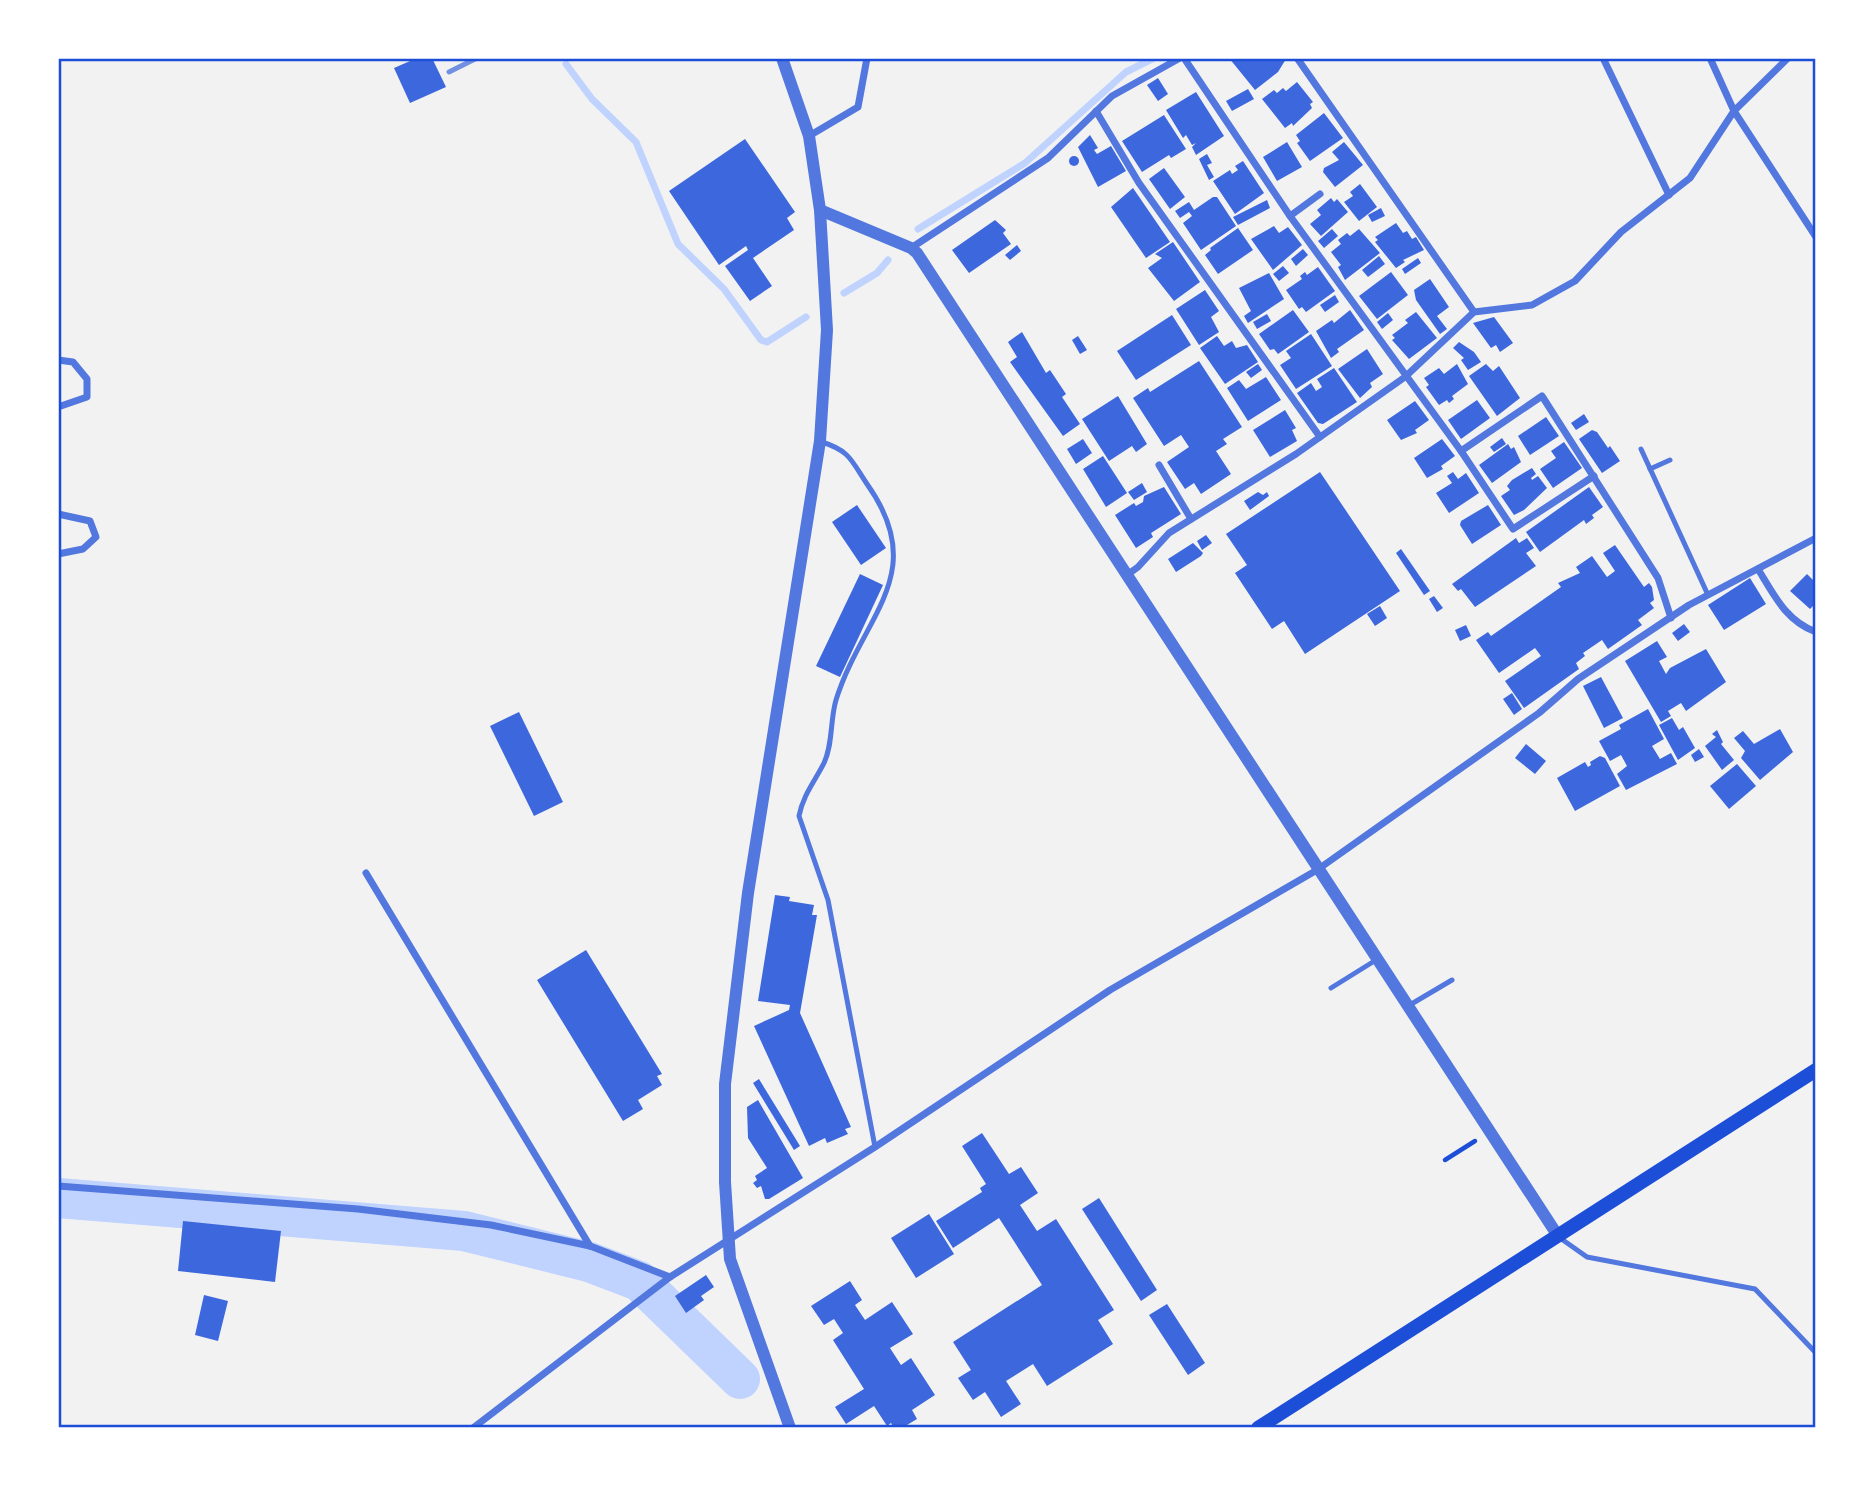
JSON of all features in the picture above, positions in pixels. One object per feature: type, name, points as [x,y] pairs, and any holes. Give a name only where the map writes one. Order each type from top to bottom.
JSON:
[{"type":"main road","points":[[1258,1428],[1816,1070]]},
{"type":"street","points":[[782,58],[809,136],[820,210],[827,330],[820,441],[760,811],[724,1084],[730,1258],[790,1428]]},
{"type":"street","points":[[809,136],[858,107],[867,58]]},
{"type":"street","points":[[911,248],[1048,158],[1112,96],[1182,58],[1290,216],[1461,451],[1513,529],[1594,476]]},
{"type":"street","points":[[1297,58],[1474,312]]},
{"type":"street","points":[[1603,58],[1669,195]]},
{"type":"street","points":[[1710,58],[1734,111],[1816,237]]},
{"type":"street","points":[[1126,575],[1138,567],[1169,533],[1320,437],[1405,377],[1474,312],[1532,305],[1575,281],[1621,232],[1690,178],[1734,111],[1788,58]]},
{"type":"street","points":[[1096,111],[1139,183],[1320,437]]},
{"type":"street","points":[[1290,216],[1321,194]]},
{"type":"street","points":[[820,210],[911,248],[1558,1236]]},
{"type":"street","points":[[58,360],[73,362],[87,379],[87,397],[58,407]]},
{"type":"street","points":[[1461,451],[1542,396],[1658,578],[1671,618]]},
{"type":"street","points":[[1158,465],[1191,519]]},
{"type":"street","points":[[58,514],[90,521],[96,537],[83,549],[58,554]]},
{"type":"street","points":[[473,1428],[670,1277],[875,1147],[1110,990],[1317,870],[1539,713],[1578,679],[1671,618],[1708,595],[1816,538]]},
{"type":"street","points":[[1758,569],[1786,613],[1804,627],[1816,632]]},
{"type":"street","points":[[366,873],[590,1246]]},
{"type":"street","points":[[58,1186],[358,1209],[491,1225],[590,1246],[670,1277]]},
{"type":"lane","points":[[820,441],[842,449],[877,498],[893,532],[892,581],[836,700],[825,760],[802,802],[799,816],[828,901],[875,1147]]},
{"type":"lane","points":[[1642,449],[1708,595]]},
{"type":"lane","points":[[1650,469],[1670,460]]},
{"type":"lane","points":[[1331,988],[1377,959]]},
{"type":"lane","points":[[1408,1006],[1452,980]]},
{"type":"lane","points":[[1558,1236],[1587,1257],[1755,1289],[1816,1353]]},
{"type":"path","points":[[1445,1160],[1475,1141]]},
{"type":"building","points":[[417,58],[432,58],[446,87],[410,103],[394,68]]},
{"type":"building","points":[[1229,58],[1240,58],[1243,61],[1247,58],[1286,59],[1278,72],[1255,90]]},
{"type":"building","points":[[1158,78],[1168,94],[1158,101],[1147,85]]},
{"type":"building","points":[[1297,82],[1313,102],[1310,104],[1312,108],[1293,126],[1292,123],[1285,128],[1262,99],[1274,90],[1277,93],[1283,88],[1286,91]]},
{"type":"building","points":[[1248,89],[1254,99],[1232,111],[1226,101]]},
{"type":"building","points":[[1196,92],[1224,136],[1196,155],[1192,147],[1196,143],[1192,145],[1186,135],[1183,138],[1166,110]]},
{"type":"building","points":[[1324,113],[1343,138],[1310,161],[1297,143],[1300,141],[1296,135]]},
{"type":"building","points":[[1164,115],[1186,149],[1171,158],[1169,155],[1142,172],[1122,141]]},
{"type":"building","points":[[1090,135],[1098,148],[1094,150],[1097,154],[1111,146],[1126,171],[1098,187],[1078,147]]},
{"type":"building","points":[[745,139],[795,212],[787,218],[794,230],[753,258],[772,286],[750,301],[725,266],[748,250],[746,246],[719,265],[669,191]]},
{"type":"building","points":[[1287,142],[1302,167],[1277,181],[1263,157]]},
{"type":"building","points":[[1344,142],[1363,165],[1335,187],[1323,172],[1324,168],[1339,160],[1332,152]]},
{"type":"building","points":[[1207,154],[1212,163],[1207,165],[1214,177],[1209,180],[1199,159]]},
{"type":"building","points":[[1074,156],[1078,157],[1078,165],[1074,166],[1070,165],[1069,161],[1070,157]]},
{"type":"building","points":[[1243,161],[1264,193],[1235,214],[1213,181],[1230,170],[1232,174],[1238,170],[1235,166]]},
{"type":"building","points":[[1164,168],[1185,197],[1170,209],[1149,179]]},
{"type":"building","points":[[1360,184],[1377,207],[1359,221],[1344,202],[1353,196],[1350,192]]},
{"type":"building","points":[[1133,188],[1170,242],[1146,258],[1111,207]]},
{"type":"building","points":[[1217,197],[1236,226],[1201,250],[1183,223],[1192,216],[1189,212],[1180,218],[1175,211],[1189,202],[1194,210]]},
{"type":"building","points":[[1331,198],[1334,202],[1337,199],[1348,212],[1321,236],[1310,224],[1321,215],[1317,210]]},
{"type":"building","points":[[1267,200],[1270,208],[1238,225],[1233,217]]},
{"type":"building","points":[[1381,208],[1385,216],[1372,222],[1368,215]]},
{"type":"building","points":[[995,220],[1006,230],[1003,233],[1011,244],[969,273],[952,250]]},
{"type":"building","points":[[1396,223],[1403,233],[1407,231],[1412,239],[1416,237],[1424,250],[1403,260],[1405,262],[1396,268],[1375,242],[1378,240],[1375,237]]},
{"type":"building","points":[[1274,226],[1279,233],[1288,227],[1302,245],[1273,270],[1251,239]]},
{"type":"building","points":[[1238,228],[1253,250],[1218,274],[1205,255],[1210,248]]},
{"type":"building","points":[[1332,229],[1338,236],[1324,248],[1318,241]]},
{"type":"building","points":[[1359,229],[1380,253],[1345,280],[1338,267],[1341,265],[1331,252],[1341,244],[1338,240]]},
{"type":"building","points":[[1173,242],[1200,282],[1174,301],[1148,268],[1162,258],[1155,254]]},
{"type":"building","points":[[1017,245],[1021,251],[1010,260],[1005,255]]},
{"type":"building","points":[[1303,249],[1308,255],[1296,266],[1291,259]]},
{"type":"building","points":[[1379,256],[1385,264],[1368,277],[1362,270]]},
{"type":"building","points":[[1418,258],[1421,263],[1405,274],[1402,269]]},
{"type":"building","points":[[1283,266],[1289,273],[1279,281],[1273,274]]},
{"type":"building","points":[[1318,267],[1335,291],[1306,312],[1302,307],[1299,309],[1286,290],[1302,279],[1300,276],[1305,272],[1307,275]]},
{"type":"building","points":[[1391,272],[1408,295],[1377,319],[1359,296]]},
{"type":"building","points":[[1269,273],[1284,299],[1248,323],[1244,316],[1251,311],[1239,288]]},
{"type":"building","points":[[1430,279],[1449,307],[1437,316],[1447,329],[1440,334],[1416,300],[1414,290]]},
{"type":"building","points":[[1205,290],[1219,311],[1211,317],[1219,332],[1199,345],[1176,309]]},
{"type":"building","points":[[1335,295],[1339,302],[1325,312],[1320,305]]},
{"type":"building","points":[[1293,310],[1309,332],[1278,354],[1274,349],[1270,350],[1259,334]]},
{"type":"building","points":[[1350,310],[1364,330],[1337,349],[1339,352],[1331,358],[1316,331],[1332,320],[1334,323]]},
{"type":"building","points":[[1416,312],[1437,338],[1409,359],[1392,340],[1395,338],[1392,335],[1408,323],[1405,320]]},
{"type":"building","points":[[1388,313],[1393,320],[1382,329],[1377,322]]},
{"type":"building","points":[[1267,314],[1271,321],[1257,329],[1253,322]]},
{"type":"building","points":[[1172,315],[1191,345],[1136,380],[1117,351]]},
{"type":"building","points":[[1494,317],[1513,343],[1500,352],[1496,345],[1491,348],[1473,323]]},
{"type":"building","points":[[1022,332],[1046,373],[1050,370],[1066,394],[1062,397],[1080,424],[1063,436],[1010,362],[1017,357],[1008,342]]},
{"type":"building","points":[[1311,334],[1332,366],[1296,389],[1280,365],[1291,358],[1286,351]]},
{"type":"building","points":[[1078,336],[1087,350],[1080,354],[1072,340]]},
{"type":"building","points":[[1217,336],[1224,346],[1232,341],[1236,348],[1247,345],[1258,362],[1225,384],[1200,348]]},
{"type":"building","points":[[1459,342],[1474,352],[1481,362],[1468,370],[1461,360],[1464,358],[1453,348]]},
{"type":"building","points":[[1367,349],[1383,374],[1370,383],[1372,387],[1360,398],[1338,369]]},
{"type":"building","points":[[1199,361],[1242,427],[1223,439],[1227,444],[1216,451],[1231,474],[1201,494],[1194,483],[1185,489],[1167,462],[1189,447],[1181,435],[1164,446],[1133,398],[1148,388],[1150,392]]},
{"type":"building","points":[[1258,364],[1262,370],[1251,378],[1246,372]]},
{"type":"building","points":[[1457,364],[1468,384],[1452,396],[1454,399],[1449,403],[1447,400],[1439,405],[1426,387],[1429,385],[1424,378],[1439,368],[1444,374]]},
{"type":"building","points":[[1486,364],[1493,371],[1499,366],[1520,398],[1497,416],[1469,376]]},
{"type":"building","points":[[1334,368],[1357,402],[1323,424],[1318,423],[1297,393],[1311,383],[1316,391],[1322,387],[1317,379]]},
{"type":"building","points":[[1266,377],[1281,400],[1248,421],[1227,388],[1239,380],[1246,389]]},
{"type":"building","points":[[1118,396],[1147,444],[1136,452],[1132,446],[1109,461],[1082,419]]},
{"type":"building","points":[[1477,400],[1490,418],[1461,439],[1448,420]]},
{"type":"building","points":[[1415,401],[1429,420],[1415,430],[1417,433],[1401,440],[1387,420]]},
{"type":"building","points":[[1285,410],[1296,428],[1292,430],[1297,441],[1270,457],[1253,430]]},
{"type":"building","points":[[1584,414],[1589,422],[1576,430],[1571,423]]},
{"type":"building","points":[[1546,417],[1559,436],[1530,455],[1518,436]]},
{"type":"building","points":[[1592,430],[1597,432],[1608,448],[1610,446],[1620,461],[1602,473],[1579,439]]},
{"type":"building","points":[[1502,438],[1506,444],[1494,452],[1490,447]]},
{"type":"building","points":[[1083,439],[1092,453],[1076,464],[1067,449]]},
{"type":"building","points":[[1442,439],[1455,456],[1441,466],[1443,469],[1427,478],[1414,458]]},
{"type":"building","points":[[1564,442],[1582,468],[1553,488],[1540,469],[1556,458],[1551,451]]},
{"type":"building","points":[[1508,444],[1511,449],[1514,447],[1521,462],[1492,483],[1479,465]]},
{"type":"building","points":[[1103,456],[1127,493],[1106,507],[1083,469]]},
{"type":"building","points":[[1532,468],[1536,474],[1532,480],[1538,476],[1547,488],[1524,510],[1514,515],[1501,496],[1510,490],[1507,486],[1512,480]]},
{"type":"building","points":[[1320,472],[1400,591],[1305,654],[1284,621],[1272,629],[1235,573],[1247,565],[1226,534]]},
{"type":"building","points":[[1453,472],[1458,479],[1466,473],[1479,493],[1449,513],[1436,493],[1452,483],[1447,476]]},
{"type":"building","points":[[1142,483],[1147,492],[1134,500],[1128,492]]},
{"type":"building","points":[[1164,487],[1181,514],[1151,533],[1153,537],[1136,548],[1115,515],[1134,503],[1136,506],[1143,502],[1144,496]]},
{"type":"building","points":[[1589,487],[1603,507],[1592,515],[1594,518],[1586,524],[1584,520],[1540,552],[1526,532]]},
{"type":"building","points":[[1258,492],[1263,495],[1267,492],[1269,496],[1250,510],[1244,501]]},
{"type":"building","points":[[857,505],[886,548],[861,565],[832,522]]},
{"type":"building","points":[[1488,505],[1501,525],[1472,544],[1460,525],[1461,521]]},
{"type":"building","points":[[1206,535],[1212,543],[1202,550],[1197,541]]},
{"type":"building","points":[[1516,538],[1519,543],[1527,538],[1534,548],[1526,553],[1536,566],[1475,607],[1461,589],[1458,591],[1452,584]]},
{"type":"building","points":[[1193,543],[1203,553],[1176,572],[1168,559]]},
{"type":"building","points":[[1615,545],[1644,587],[1649,583],[1652,587],[1654,600],[1650,603],[1654,608],[1638,620],[1642,625],[1608,649],[1602,640],[1583,653],[1585,656],[1576,663],[1579,669],[1524,708],[1505,681],[1541,656],[1535,648],[1499,673],[1476,640],[1488,632],[1491,636],[1561,587],[1558,583],[1580,573],[1576,567],[1592,556],[1607,577],[1615,571],[1603,553]]},
{"type":"building","points":[[1401,549],[1430,591],[1424,595],[1396,553]]},
{"type":"building","points":[[860,574],[883,585],[840,677],[816,666]]},
{"type":"building","points":[[1807,574],[1816,583],[1816,603],[1810,609],[1790,591]]},
{"type":"building","points":[[1750,578],[1766,604],[1724,630],[1708,605]]},
{"type":"building","points":[[1434,596],[1443,608],[1437,612],[1429,599]]},
{"type":"building","points":[[1380,606],[1387,618],[1375,626],[1367,614]]},
{"type":"building","points":[[1684,624],[1690,632],[1678,641],[1672,633]]},
{"type":"building","points":[[1466,625],[1471,636],[1460,641],[1455,630]]},
{"type":"building","points":[[1657,641],[1667,657],[1659,661],[1666,674],[1670,668],[1706,649],[1726,682],[1686,711],[1681,703],[1668,711],[1671,716],[1661,722],[1625,661]]},
{"type":"building","points":[[1601,677],[1623,718],[1604,728],[1583,686]]},
{"type":"building","points":[[1512,693],[1522,709],[1514,715],[1503,699]]},
{"type":"building","points":[[1648,709],[1664,739],[1652,746],[1660,759],[1671,753],[1677,764],[1626,790],[1617,774],[1627,766],[1621,755],[1610,761],[1599,741],[1621,729],[1619,725]]},
{"type":"building","points":[[519,712],[563,802],[534,816],[490,726]]},
{"type":"building","points":[[1672,718],[1679,730],[1683,727],[1695,748],[1678,760],[1659,725]]},
{"type":"building","points":[[1780,729],[1793,752],[1760,780],[1741,758],[1745,751],[1734,738],[1743,731],[1754,744]]},
{"type":"building","points":[[1717,730],[1723,742],[1721,744],[1734,760],[1722,770],[1705,746],[1716,737],[1712,734]]},
{"type":"building","points":[[1526,744],[1546,761],[1535,774],[1515,758]]},
{"type":"building","points":[[1699,749],[1704,757],[1695,762],[1691,755]]},
{"type":"building","points":[[1600,756],[1605,758],[1620,786],[1575,811],[1557,778],[1585,762],[1588,767],[1590,762]]},
{"type":"building","points":[[1737,764],[1756,786],[1729,809],[1710,786]]},
{"type":"building","points":[[775,895],[790,897],[789,901],[814,905],[812,915],[817,915],[800,1013],[851,1127],[845,1129],[848,1134],[827,1143],[825,1138],[809,1146],[754,1026],[789,1010],[790,1005],[758,1001]]},
{"type":"building","points":[[586,950],[662,1074],[657,1076],[662,1085],[638,1100],[643,1109],[623,1121],[537,980]]},
{"type":"building","points":[[759,1079],[800,1146],[794,1150],[753,1083]]},
{"type":"building","points":[[758,1100],[803,1178],[769,1199],[765,1199],[761,1186],[757,1188],[753,1183],[757,1180],[755,1176],[767,1168],[748,1138],[747,1107]]},
{"type":"building","points":[[982,1133],[1009,1174],[1021,1167],[1038,1193],[1020,1205],[1037,1231],[1056,1219],[1114,1310],[1098,1320],[1113,1344],[1047,1386],[1033,1364],[1006,1381],[1021,1404],[1001,1417],[985,1392],[973,1400],[958,1378],[971,1370],[953,1342],[1042,1285],[999,1218],[953,1248],[936,1221],[982,1192],[980,1188],[986,1184],[962,1146]]},
{"type":"building","points":[[1099,1198],[1157,1290],[1141,1301],[1082,1209]]},
{"type":"building","points":[[929,1214],[954,1254],[916,1278],[891,1238]]},
{"type":"building","points":[[183,1221],[281,1231],[275,1282],[178,1271]]},
{"type":"building","points":[[706,1275],[714,1287],[701,1296],[704,1300],[686,1313],[675,1296]]},
{"type":"building","points":[[850,1281],[862,1300],[855,1305],[865,1320],[892,1302],[913,1334],[890,1348],[901,1365],[911,1358],[935,1395],[912,1410],[917,1419],[902,1428],[894,1428],[891,1423],[887,1426],[874,1406],[846,1424],[835,1407],[864,1389],[833,1340],[843,1333],[834,1319],[824,1325],[811,1306]]},
{"type":"building","points":[[204,1295],[228,1301],[218,1341],[195,1335]]},
{"type":"building","points":[[1167,1304],[1205,1363],[1188,1375],[1149,1315]]},
{"type":"waterway","points":[[918,229],[1025,163],[1126,72],[1154,58]]},
{"type":"waterway","points":[[566,64],[592,99],[636,142],[678,244],[724,289],[761,340],[767,342],[806,317]]},
{"type":"waterway","points":[[844,293],[877,273],[888,260]]},
{"type":"waterway","points":[[58,1198],[464,1231],[589,1262],[639,1281],[740,1379]]},
{"type":"railway","points":[[449,72],[477,58]]}]
